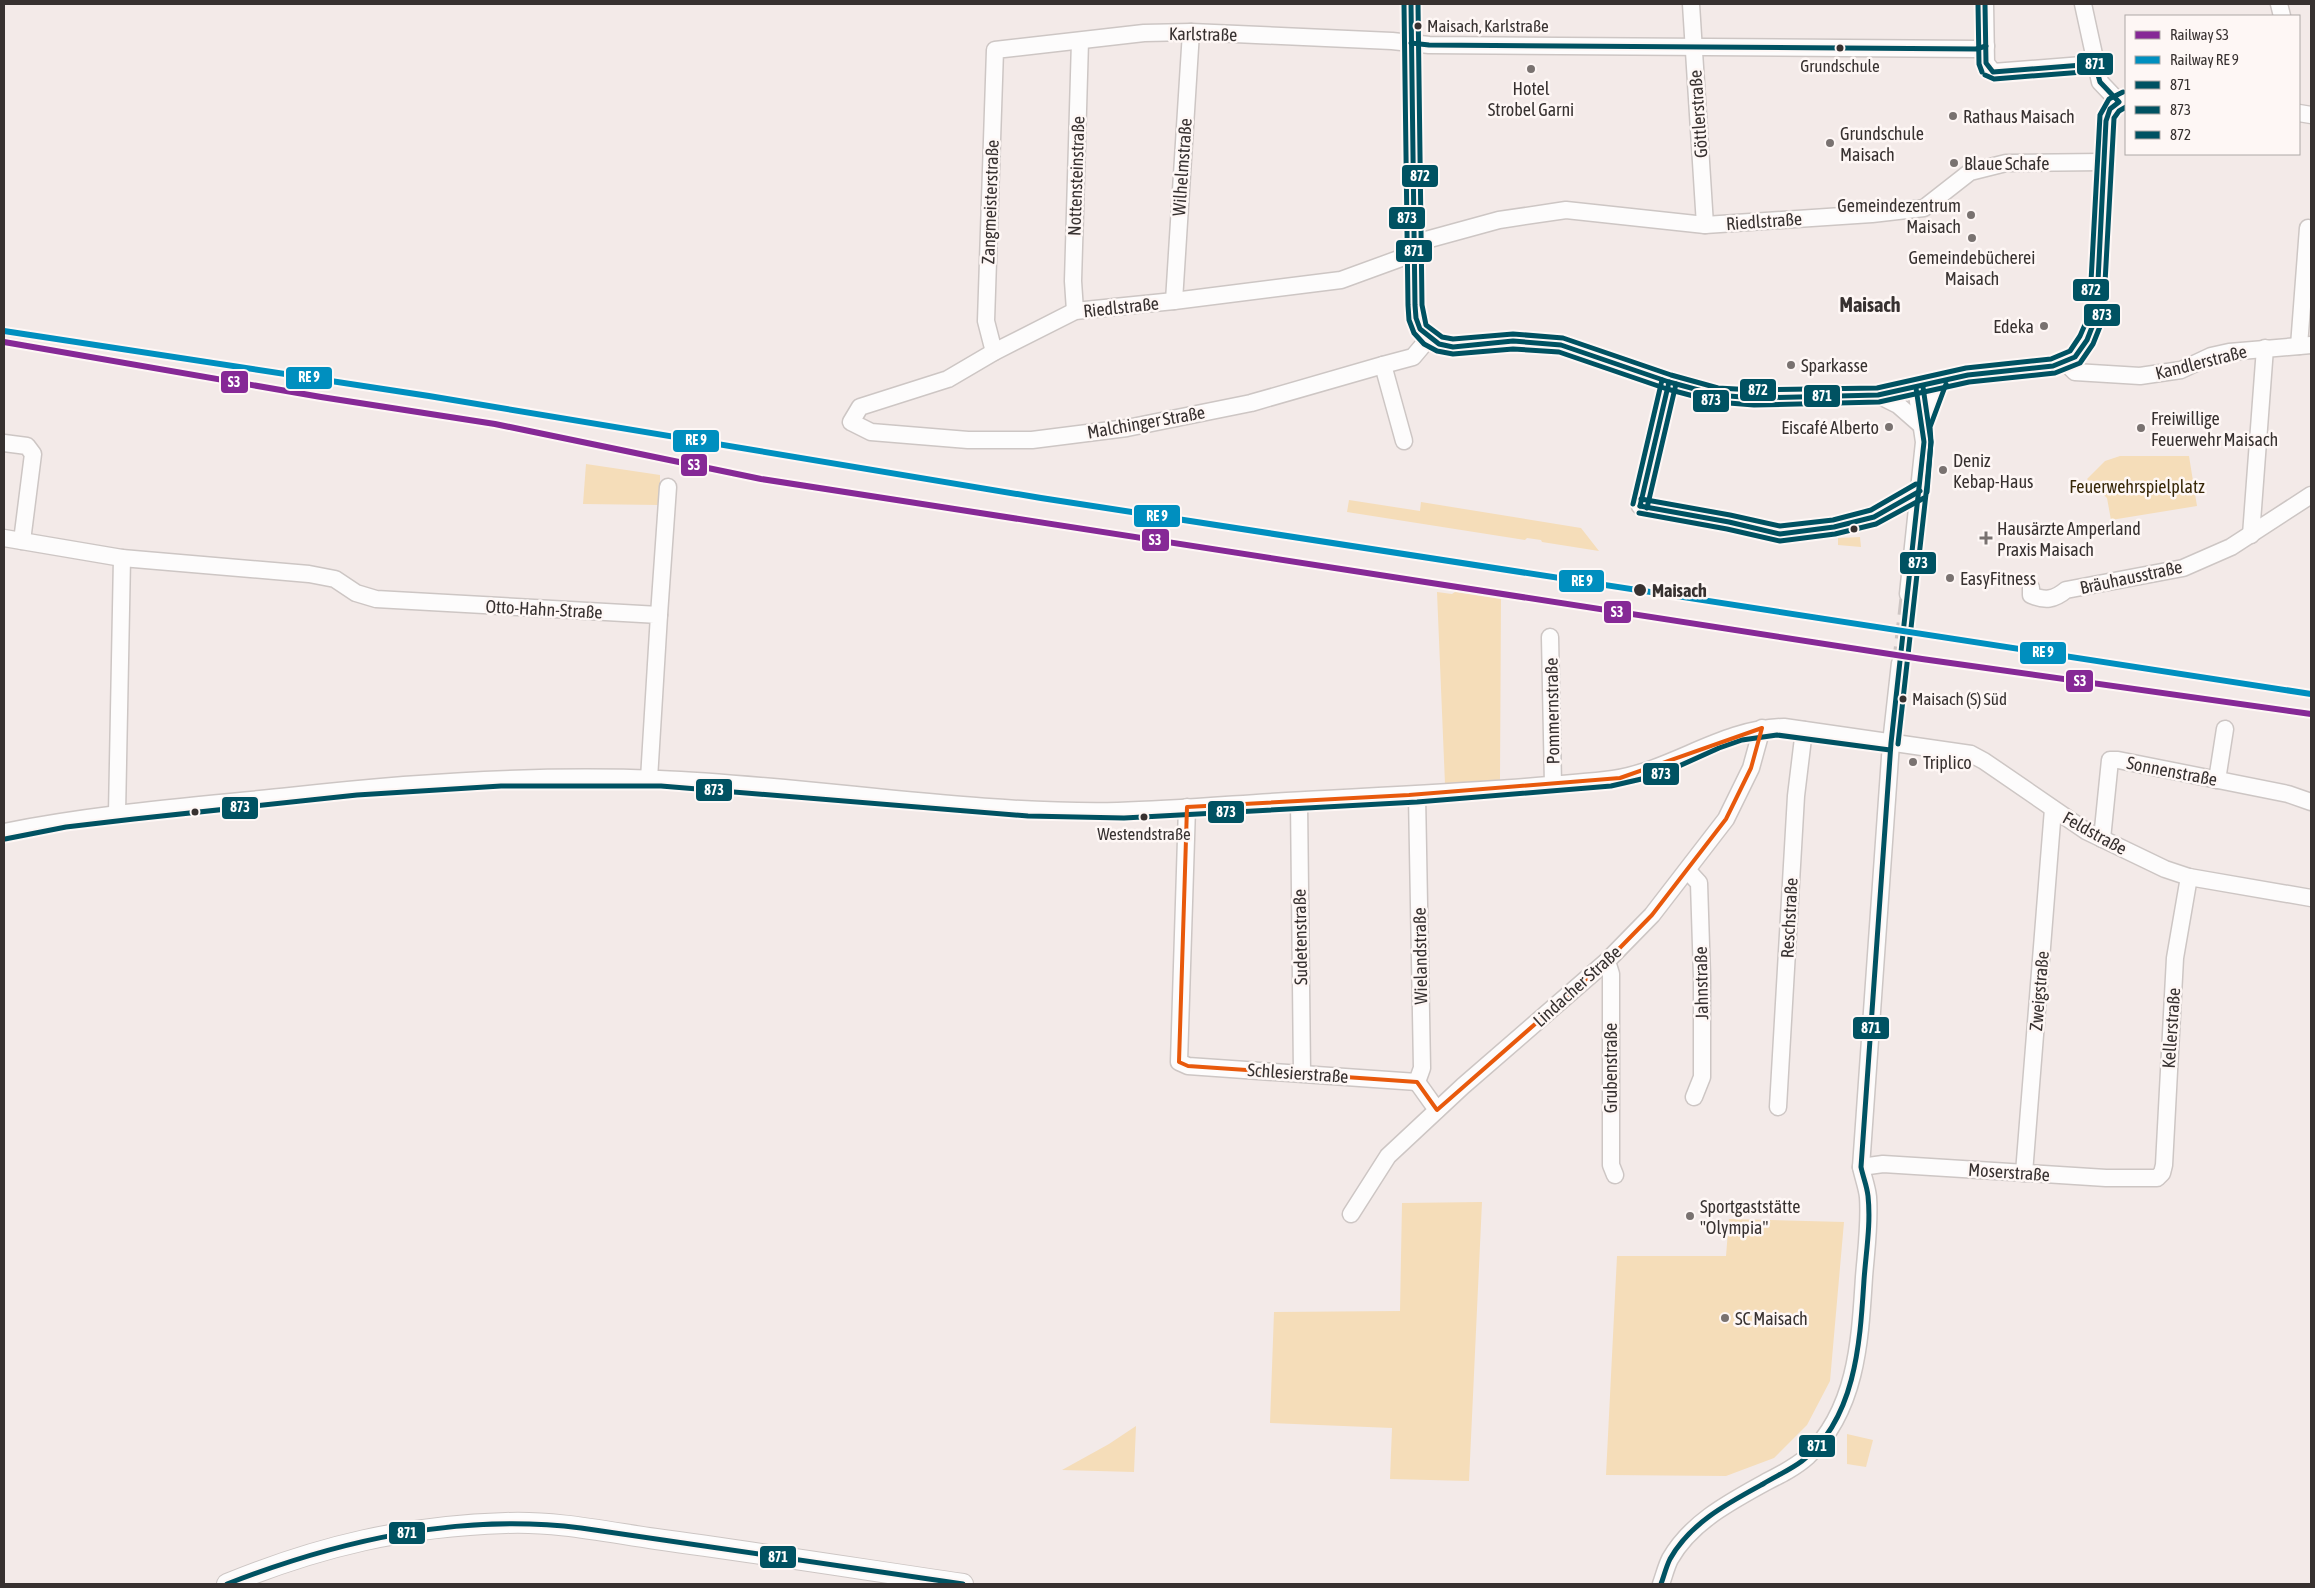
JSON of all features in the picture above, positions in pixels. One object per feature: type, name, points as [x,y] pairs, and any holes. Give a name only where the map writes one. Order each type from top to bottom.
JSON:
[{"type":"main road","points":[[227,1584],[300,1556],[388,1534],[507,1523],[561,1526],[963,1584]]},
{"type":"street","points":[[1411,4],[1416,318],[1420,329],[1438,344],[1453,347],[1514,341],[1561,345],[1669,382],[1717,395],[1754,398],[1878,395],[1913,389],[1968,375],[2053,366],[2074,357],[2087,340],[2094,322],[2097,300],[2108,116],[2110,109],[2122,101],[2100,82],[2083,4]]},
{"type":"street","name":"Göttlerstraße","points":[[1691,4],[1706,225]]},
{"type":"street","points":[[1985,4],[1986,63],[1992,72],[2095,64]]},
{"type":"street","name":"Karlstraße","points":[[995,50],[1144,33],[1191,32],[1429,45],[1976,49],[1986,46]]},
{"type":"street","name":"Wilhelmstraße","points":[[1174,301],[1191,32]]},
{"type":"street","name":"Nottensteinstraße","points":[[1075,311],[1073,281],[1080,41]]},
{"type":"street","name":"Zangmeisterstraße","points":[[994,352],[986,321],[995,50]]},
{"type":"street","points":[[1977,155],[1994,166]]},
{"type":"street","name":"Riedlstraße","points":[[851,422],[860,407],[948,379],[994,352],[1075,311],[1174,301],[1340,280],[1415,248],[1498,220],[1551,210],[1706,225],[1872,214],[1924,208],[1970,172],[2006,163],[2104,162]]},
{"type":"street","points":[[2305,345],[2308,228]]},
{"type":"street","name":"Malchinger Straße","points":[[851,422],[871,432],[968,440],[1032,440],[1127,428],[1251,403],[1383,366],[1413,356],[1429,338]]},
{"type":"street","name":"Kandlerstraße","points":[[2065,362],[2075,372],[2140,376],[2181,370],[2211,356],[2229,352],[2305,345]]},
{"type":"street","points":[[2250,535],[2265,348]]},
{"type":"street","points":[[1383,366],[1404,441]]},
{"type":"street","points":[[1917,421],[1939,381]]},
{"type":"street","points":[[1669,382],[1640,506],[1729,522],[1780,534],[1834,527],[1874,517],[1920,491]]},
{"type":"street","points":[[1908,594],[1924,442],[1917,421],[1913,389]]},
{"type":"street","points":[[1878,395],[1917,421]]},
{"type":"street","points":[[4,442],[27,446],[33,454],[22,541]]},
{"type":"street","points":[[649,779],[668,487]]},
{"type":"street","name":"Bräuhausstraße","points":[[2031,588],[2031,594],[2043,600],[2058,597],[2066,590],[2183,568],[2231,547],[2311,495]]},
{"type":"street","name":"Otto-Hahn-Straße","points":[[4,538],[122,558],[309,574],[335,579],[356,593],[376,599],[659,615]]},
{"type":"street","points":[[116,814],[122,558]]},
{"type":"street","name":"Pommernstraße","points":[[1550,637],[1553,785]]},
{"type":"street","points":[[1661,1584],[1670,1559],[1692,1531],[1710,1516],[1807,1457],[1823,1439],[1837,1416],[1850,1387],[1857,1358],[1867,1226],[1868,1197],[1861,1167],[1891,743],[1900,663]]},
{"type":"street","name":"Feldstraße","points":[[4,832],[65,820],[116,814],[356,788],[484,779],[649,779],[1029,809],[1124,811],[1187,806],[1417,795],[1620,778],[1657,768],[1716,741],[1762,728],[1784,727],[1971,754],[1987,762],[2053,809],[2102,839],[2165,869],[2189,877],[2311,898]]},
{"type":"street","name":"Lindacher Straße","points":[[1351,1214],[1388,1156],[1437,1110],[1607,961],[1652,915],[1688,871],[1726,819],[1751,768],[1762,728]]},
{"type":"street","points":[[2217,780],[2225,729]]},
{"type":"street","name":"Reschstraße","points":[[1778,1107],[1796,796],[1804,730]]},
{"type":"street","name":"Sonnenstraße","points":[[2102,839],[2110,760],[2288,794],[2311,802]]},
{"type":"street","name":"Wielandstraße","points":[[1417,795],[1422,1068],[1417,1082]]},
{"type":"street","name":"Sudetenstraße","points":[[1299,801],[1302,1073]]},
{"type":"street","name":"Schlesierstraße","points":[[1187,806],[1179,1062],[1188,1066],[1417,1082]]},
{"type":"street","name":"Zweigstraße","points":[[2024,1172],[2053,809]]},
{"type":"street","name":"Jahnstraße","points":[[1688,871],[1699,883],[1702,977],[1702,1077],[1694,1097]]},
{"type":"street","name":"Kellerstraße","points":[[2157,1178],[2162,1173],[2164,1165],[2175,958],[2189,877]]},
{"type":"street","name":"Grubenstraße","points":[[1607,961],[1611,974],[1611,1165],[1615,1175]]},
{"type":"street","points":[[1417,1082],[1437,1110]]},
{"type":"street","name":"Moserstraße","points":[[1861,1167],[1883,1164],[2106,1178],[2157,1178]]},
{"type":"highlighted area","points":[[1762,728],[1751,768],[1726,819],[1652,915],[1607,961],[1437,1110],[1417,1082],[1188,1066],[1179,1062],[1187,807],[1409,795],[1620,778]]},
{"type":"green space","name":"Feuerwehrspielplatz","points":[[2120,456],[2189,456],[2197,506],[2111,520],[2107,498],[2087,479],[2105,461]]},
{"type":"green space","points":[[586,464],[660,475],[660,505],[583,504]]},
{"type":"green space","points":[[1349,500],[1420,511],[1421,502],[1581,528],[1599,551],[1542,542],[1541,540],[1527,538],[1525,540],[1347,512]]},
{"type":"green space","points":[[1860,537],[1861,547],[1838,545],[1838,538]]},
{"type":"green space","points":[[1437,592],[1452,594],[1455,592],[1501,599],[1500,780],[1445,784]]},
{"type":"green space","points":[[1482,1202],[1469,1481],[1390,1479],[1392,1428],[1270,1423],[1274,1312],[1400,1311],[1402,1203]]},
{"type":"green space","name":"SC Maisach","points":[[1729,1219],[1844,1222],[1830,1381],[1807,1425],[1774,1458],[1726,1476],[1606,1475],[1617,1256],[1726,1256]]},
{"type":"green space","points":[[1136,1426],[1134,1472],[1062,1470],[1109,1444]]},
{"type":"green space","points":[[1847,1434],[1873,1440],[1866,1467],[1847,1464]]},
{"type":"tunnel","points":[[1900,663],[1908,594]]},
{"type":"rail line","name":"S3","points":[[4,342],[321,397],[495,424],[761,479],[1922,659],[2311,714]]},
{"type":"transit line","name":"873","points":[[1404,4],[1408,305],[1409,320],[1414,333],[1424,344],[1437,351],[1453,354],[1513,349],[1559,352],[1667,389],[1716,402],[1754,405],[1879,402],[1969,382],[2055,373],[2080,363],[2093,344],[2101,324],[2104,301],[2114,118],[2119,111],[2125,108]]},
{"type":"transit line","name":"871","points":[[1411,4],[1415,305],[1416,318],[1420,329],[1439,344],[1453,347],[1513,341],[1561,345],[1669,382],[1717,395],[1754,398],[1878,395],[1968,375],[2053,366],[2075,357],[2087,340],[2094,322],[2097,301],[2106,121],[2110,109],[2119,102],[2100,82],[2095,64],[1993,72],[1986,63],[1985,4]]},
{"type":"transit line","name":"872","points":[[1418,4],[1422,305],[1426,325],[1442,337],[1453,339],[1513,334],[1563,338],[1671,375],[1718,388],[1754,390],[1877,388],[1966,368],[2051,359],[2070,351],[2080,336],[2087,320],[2090,300],[2100,115],[2109,99],[2123,92]]},
{"type":"transit line","name":"873","points":[[1978,4],[1979,64],[1982,72]]},
{"type":"transit line","name":"871","points":[[1411,43],[1429,45],[1976,49],[1986,46]]},
{"type":"transit line","name":"873","points":[[1985,75],[1994,79],[2096,71]]},
{"type":"transit line","points":[[4,331],[429,396],[1041,498],[2311,694]]},
{"type":"transit line","name":"872","points":[[1633,504],[1662,380]]},
{"type":"transit line","name":"871","points":[[1640,506],[1669,382]]},
{"type":"transit line","name":"873","points":[[1647,508],[1676,384]]},
{"type":"transit line","name":"873","points":[[1898,744],[1927,485],[1931,442],[1930,427],[1946,384]]},
{"type":"transit line","name":"872","points":[[1923,387],[1931,442],[1927,492]]},
{"type":"transit line","name":"871","points":[[1661,1584],[1670,1559],[1678,1546],[1699,1524],[1723,1507],[1802,1461],[1820,1444],[1834,1424],[1852,1378],[1860,1329],[1869,1228],[1868,1196],[1861,1167],[1891,743],[1924,442],[1916,388]]},
{"type":"transit line","name":"872","points":[[1641,499],[1780,526],[1833,520],[1871,510],[1916,484]]},
{"type":"transit line","name":"871","points":[[1640,506],[1729,522],[1780,534],[1834,527],[1874,517],[1920,491]]},
{"type":"transit line","name":"873","points":[[1639,513],[1780,541],[1835,534],[1876,524],[1924,498]]},
{"type":"transit line","name":"873","points":[[5,839],[66,827],[357,795],[501,786],[661,786],[1028,816],[1124,818],[1417,802],[1611,786],[1659,775],[1719,748],[1742,740],[1777,735],[1890,750]]},
{"type":"transit line","name":"871","points":[[227,1584],[270,1568],[356,1543],[401,1534],[490,1524],[535,1524],[581,1528],[963,1584]]},
{"type":"place","name":"Maisach, Karlstraße","points":[[1418,26]]},
{"type":"place","name":"Grundschule","points":[[1840,48]]},
{"type":"place","name":"Hotel Strobel Garni","points":[[1531,69]]},
{"type":"place","name":"Rathaus Maisach","points":[[1953,116]]},
{"type":"place","name":"Grundschule Maisach","points":[[1830,143]]},
{"type":"place","name":"Blaue Schafe","points":[[1954,163]]},
{"type":"place","name":"Gemeindezentrum Maisach","points":[[1971,215]]},
{"type":"place","name":"Gemeindebücherei Maisach","points":[[1972,238]]},
{"type":"place","name":"Edeka","points":[[2044,326]]},
{"type":"place","name":"Sparkasse","points":[[1791,365]]},
{"type":"place","name":"Eiscafé Alberto","points":[[1889,427]]},
{"type":"place","name":"Freiwillige Feuerwehr Maisach","points":[[2141,428]]},
{"type":"place","name":"Deniz Kebap-Haus","points":[[1943,470]]},
{"type":"place","name":"Hausärzte Amperland Praxis Maisach","points":[[1986,538]]},
{"type":"place","name":"EasyFitness","points":[[1950,578]]},
{"type":"place","name":"Maisach","points":[[1640,590]]},
{"type":"place","name":"Maisach (S) Süd","points":[[1903,699]]},
{"type":"place","name":"Triplico","points":[[1913,762]]},
{"type":"place","name":"Westendstraße","points":[[1144,817]]},
{"type":"place","name":"Sportgaststätte \"Olympia\"","points":[[1690,1216]]},
{"type":"place","name":"SC Maisach","points":[[1725,1318]]},
{"type":"district","name":"Maisach","points":[[1870,304]]}]
